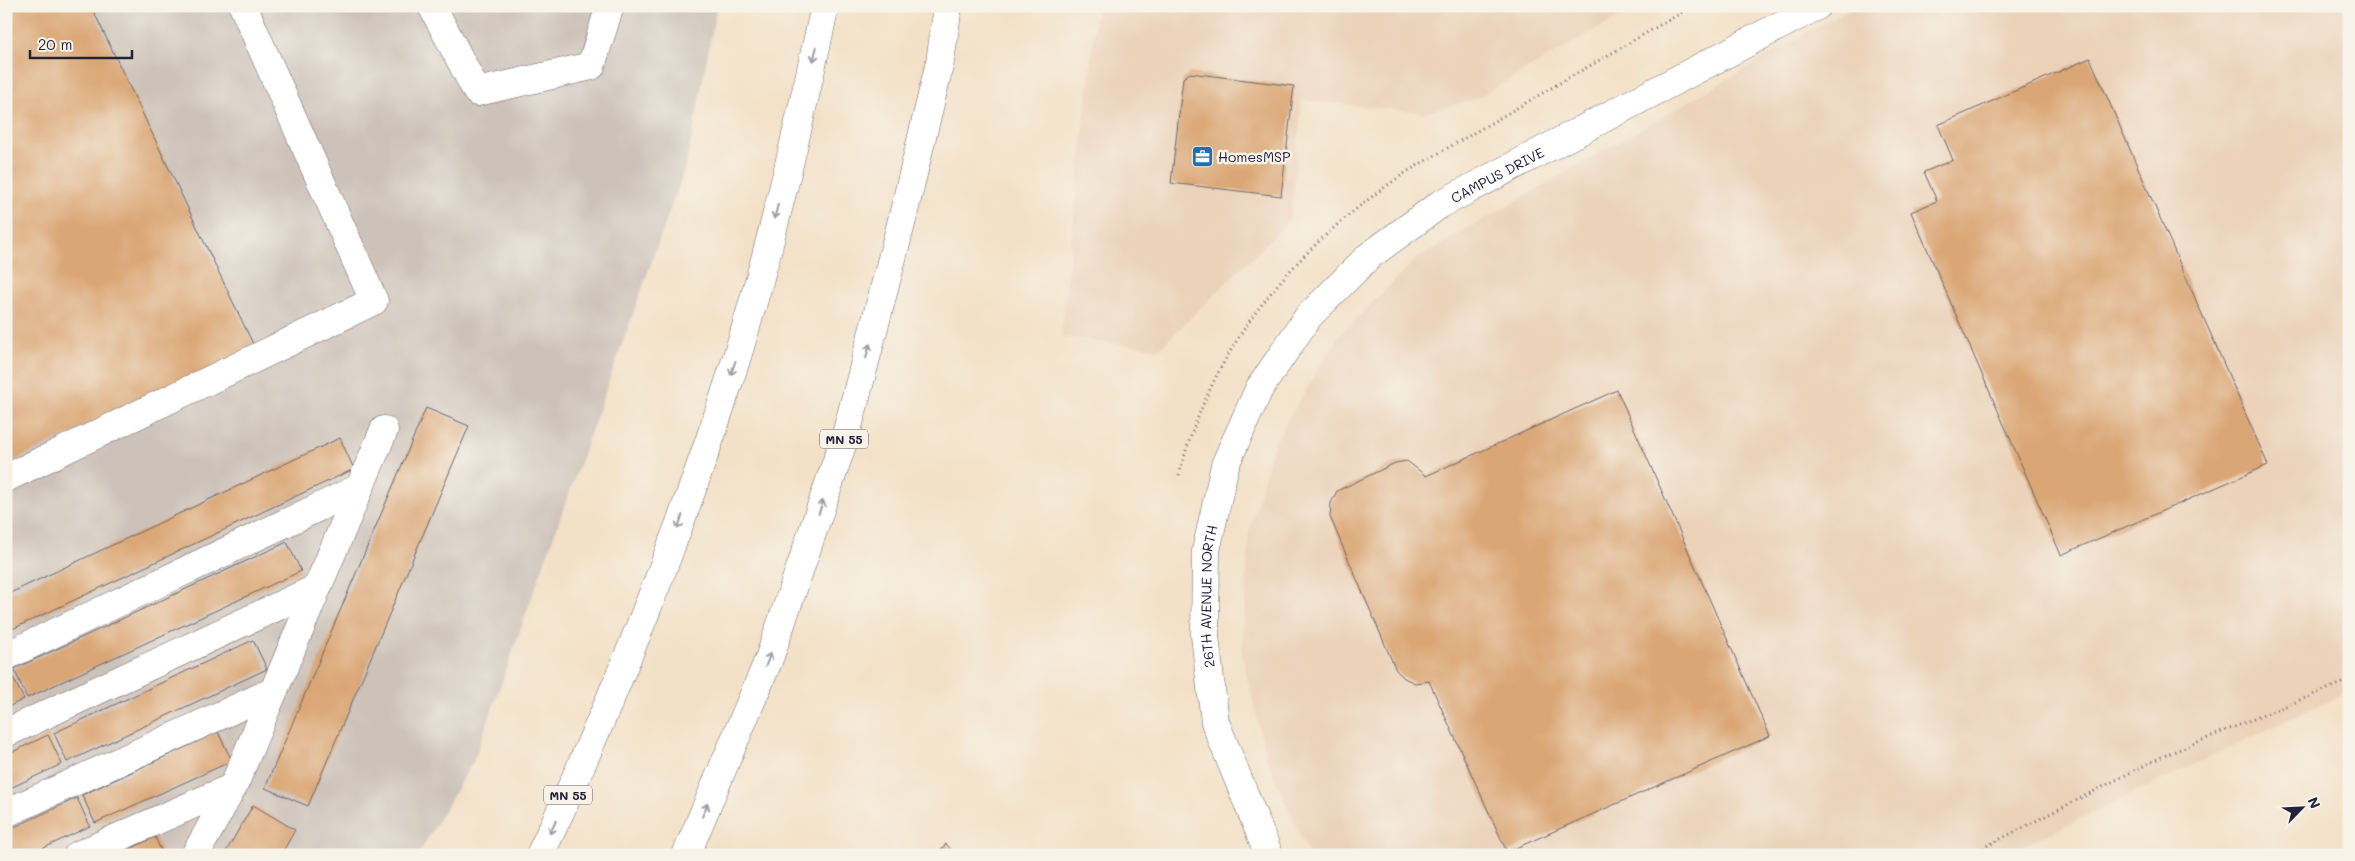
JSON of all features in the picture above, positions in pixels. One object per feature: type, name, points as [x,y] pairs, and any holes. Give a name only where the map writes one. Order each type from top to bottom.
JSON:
[{"type":"main road","points":[[6,478],[374,301],[243,6]]},
{"type":"main road","points":[[432,6],[477,92],[591,66],[610,6]]},
{"type":"main road","name":"MN 55","points":[[540,855],[581,768],[664,566],[736,359],[794,148],[825,6]]},
{"type":"main road","name":"MN 55","points":[[686,855],[769,659],[847,431],[901,224],[940,62],[948,6]]},
{"type":"main road","name":"CAMPUS DRIVE","points":[[1244,422],[1260,389],[1308,317],[1369,256],[1439,204],[1817,6]]},
{"type":"main road","name":"26TH AVENUE NORTH","points":[[1244,422],[1225,465],[1206,551],[1205,636],[1216,722],[1269,855]]},
{"type":"main road","points":[[195,855],[233,787],[384,430]]},
{"type":"main road","points":[[6,656],[359,488]]},
{"type":"main road","points":[[6,733],[317,588]]},
{"type":"main road","points":[[6,813],[274,691]]},
{"type":"main road","points":[[78,855],[233,787]]},
{"type":"path","points":[[1969,855],[2161,757],[2349,680]]},
{"type":"shaded area","points":[[6,6],[717,6],[687,162],[474,760],[418,855],[6,855]]},
{"type":"shaded area","points":[[1097,6],[1638,6],[1475,99],[1425,113],[1302,100],[1290,220],[1159,349],[1061,337]]},
{"type":"shaded area","points":[[1854,6],[2349,6],[2349,691],[2004,855],[1309,855],[1267,760],[1242,655],[1249,532],[1274,443],[1337,338],[1416,259]]},
{"type":"building","points":[[6,6],[91,6],[255,348],[6,464]]},
{"type":"building","points":[[2090,58],[2268,465],[2061,555],[1911,212],[1937,201],[1924,172],[1953,160],[1938,125]]},
{"type":"building","points":[[1190,73],[1294,86],[1281,196],[1171,183],[1183,78]]},
{"type":"building","points":[[1617,390],[1770,736],[1507,852],[1429,681],[1415,683],[1404,678],[1396,670],[1330,517],[1331,503],[1337,491],[1395,463],[1407,461],[1426,476]]},
{"type":"building","points":[[426,408],[469,426],[308,806],[265,788]]},
{"type":"building","points":[[340,438],[354,469],[6,632],[6,595]]},
{"type":"building","points":[[287,542],[301,571],[27,698],[14,669]]},
{"type":"building","points":[[253,640],[267,669],[67,762],[54,733]]},
{"type":"building","points":[[9,670],[24,699],[6,708],[6,672]]},
{"type":"building","points":[[218,732],[232,761],[95,823],[82,795]]},
{"type":"building","points":[[48,735],[62,764],[6,790],[6,755]]},
{"type":"building","points":[[77,798],[90,826],[29,855],[6,855],[6,831]]},
{"type":"building","points":[[253,805],[295,830],[281,855],[224,855]]},
{"type":"building","points":[[155,837],[163,855],[117,855]]},
{"type":"building","points":[[946,844],[956,855],[936,855]]},
{"type":"place","name":"HomesMSP","points":[[1202,156]]}]
